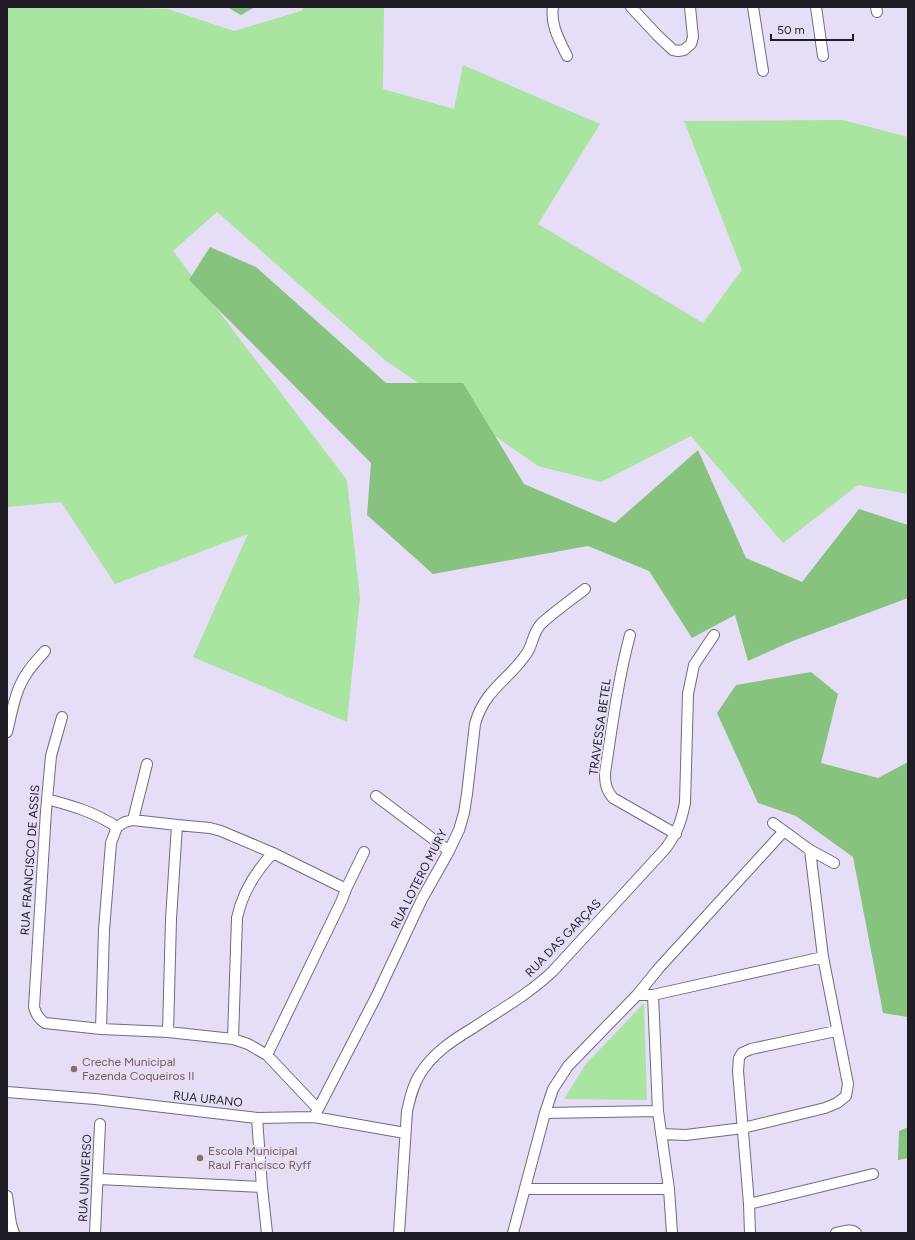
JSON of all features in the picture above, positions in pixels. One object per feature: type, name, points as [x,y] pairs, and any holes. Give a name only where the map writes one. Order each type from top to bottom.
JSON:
[{"type":"street","points":[[553,7],[552,20],[567,56]]},
{"type":"street","points":[[631,7],[658,36],[673,50],[678,51],[684,50],[691,44],[693,37],[690,7]]},
{"type":"street","points":[[753,7],[762,71]]},
{"type":"street","points":[[816,7],[823,56]]},
{"type":"street","name":"RUA LOTERO MURY","points":[[316,1113],[376,997],[422,899],[459,830],[464,812],[478,711],[490,693],[527,652],[534,634],[541,623],[585,589]]},
{"type":"street","name":"RUA DAS GARÇAS","points":[[399,1233],[407,1111],[412,1091],[420,1074],[429,1061],[443,1048],[538,985],[553,971],[666,848],[676,834],[685,803],[688,694],[694,665],[714,634]]},
{"type":"street","name":"TRAVESSA BETEL","points":[[630,635],[615,704],[605,773],[605,783],[608,792],[613,798],[676,834]]},
{"type":"street","points":[[7,732],[14,703],[19,690],[27,673],[45,651]]},
{"type":"street","name":"RUA FRANCISCO DE ASSIS","points":[[62,716],[51,756],[34,1007],[36,1015],[45,1023],[100,1029]]},
{"type":"street","points":[[133,820],[147,764]]},
{"type":"street","points":[[376,796],[449,851]]},
{"type":"street","points":[[47,799],[100,816],[118,827]]},
{"type":"street","points":[[316,1113],[267,1055],[248,1044],[233,1039],[168,1032],[100,1029],[104,930],[111,844],[118,827],[124,822],[133,820],[210,828],[221,831],[273,853],[346,890]]},
{"type":"street","points":[[773,823],[810,850],[834,864]]},
{"type":"street","points":[[168,1032],[171,919],[176,825]]},
{"type":"street","points":[[513,1233],[545,1113],[553,1089],[568,1066],[637,995],[659,968],[784,831]]},
{"type":"street","points":[[661,1134],[686,1135],[743,1128],[831,1105],[837,1103],[846,1096],[848,1084],[836,1031],[823,957],[810,850]]},
{"type":"street","points":[[267,1055],[364,852]]},
{"type":"street","points":[[233,1039],[237,918],[245,893],[273,853]]},
{"type":"street","points":[[637,995],[653,995],[823,957]]},
{"type":"street","points":[[653,995],[658,1111],[669,1189],[672,1233]]},
{"type":"street","points":[[750,1233],[738,1071],[739,1058],[745,1050],[836,1031]]},
{"type":"street","name":"RUA URANO","points":[[7,1092],[102,1100],[258,1118],[316,1113],[405,1133]]},
{"type":"street","points":[[545,1113],[658,1111]]},
{"type":"street","points":[[258,1118],[262,1187],[267,1233]]},
{"type":"street","name":"RUA UNIVERSO","points":[[96,1233],[100,1124]]},
{"type":"street","points":[[749,1204],[873,1174]]},
{"type":"street","points":[[99,1179],[262,1187]]},
{"type":"street","points":[[525,1188],[669,1189]]},
{"type":"street","points":[[7,1196],[11,1227]]},
{"type":"street","points":[[836,1233],[850,1230],[856,1233]]},
{"type":"green space","points":[[7,7],[106,7],[168,9],[234,31],[301,11],[305,7],[384,7],[383,89],[454,109],[463,65],[600,124],[538,224],[703,323],[742,270],[684,121],[843,120],[908,137],[908,494],[858,485],[783,543],[691,436],[601,482],[538,466],[385,360],[217,212],[173,251],[347,480],[360,598],[347,722],[193,657],[248,534],[115,584],[61,502],[7,507]]},
{"type":"green space","points":[[227,7],[255,7],[241,15]]},
{"type":"green space","points":[[210,247],[256,267],[386,383],[463,383],[524,484],[615,523],[698,450],[746,558],[802,582],[859,509],[908,525],[908,598],[790,642],[748,661],[735,615],[692,638],[649,571],[588,546],[433,574],[367,515],[371,463],[189,280]]},
{"type":"green space","points":[[811,672],[838,694],[821,763],[878,778],[908,762],[908,1017],[883,1013],[853,857],[796,816],[758,803],[717,713],[736,685]]},
{"type":"green space","points":[[644,1003],[647,1100],[564,1099],[585,1065]]},
{"type":"green space","points":[[908,1127],[908,1158],[898,1160],[899,1131]]},
{"type":"place","name":"Creche Municipal Fazenda Coqueiros II","points":[[74,1069]]},
{"type":"place","name":"Escola Municipal Raul Francisco Ryff","points":[[200,1158]]}]
